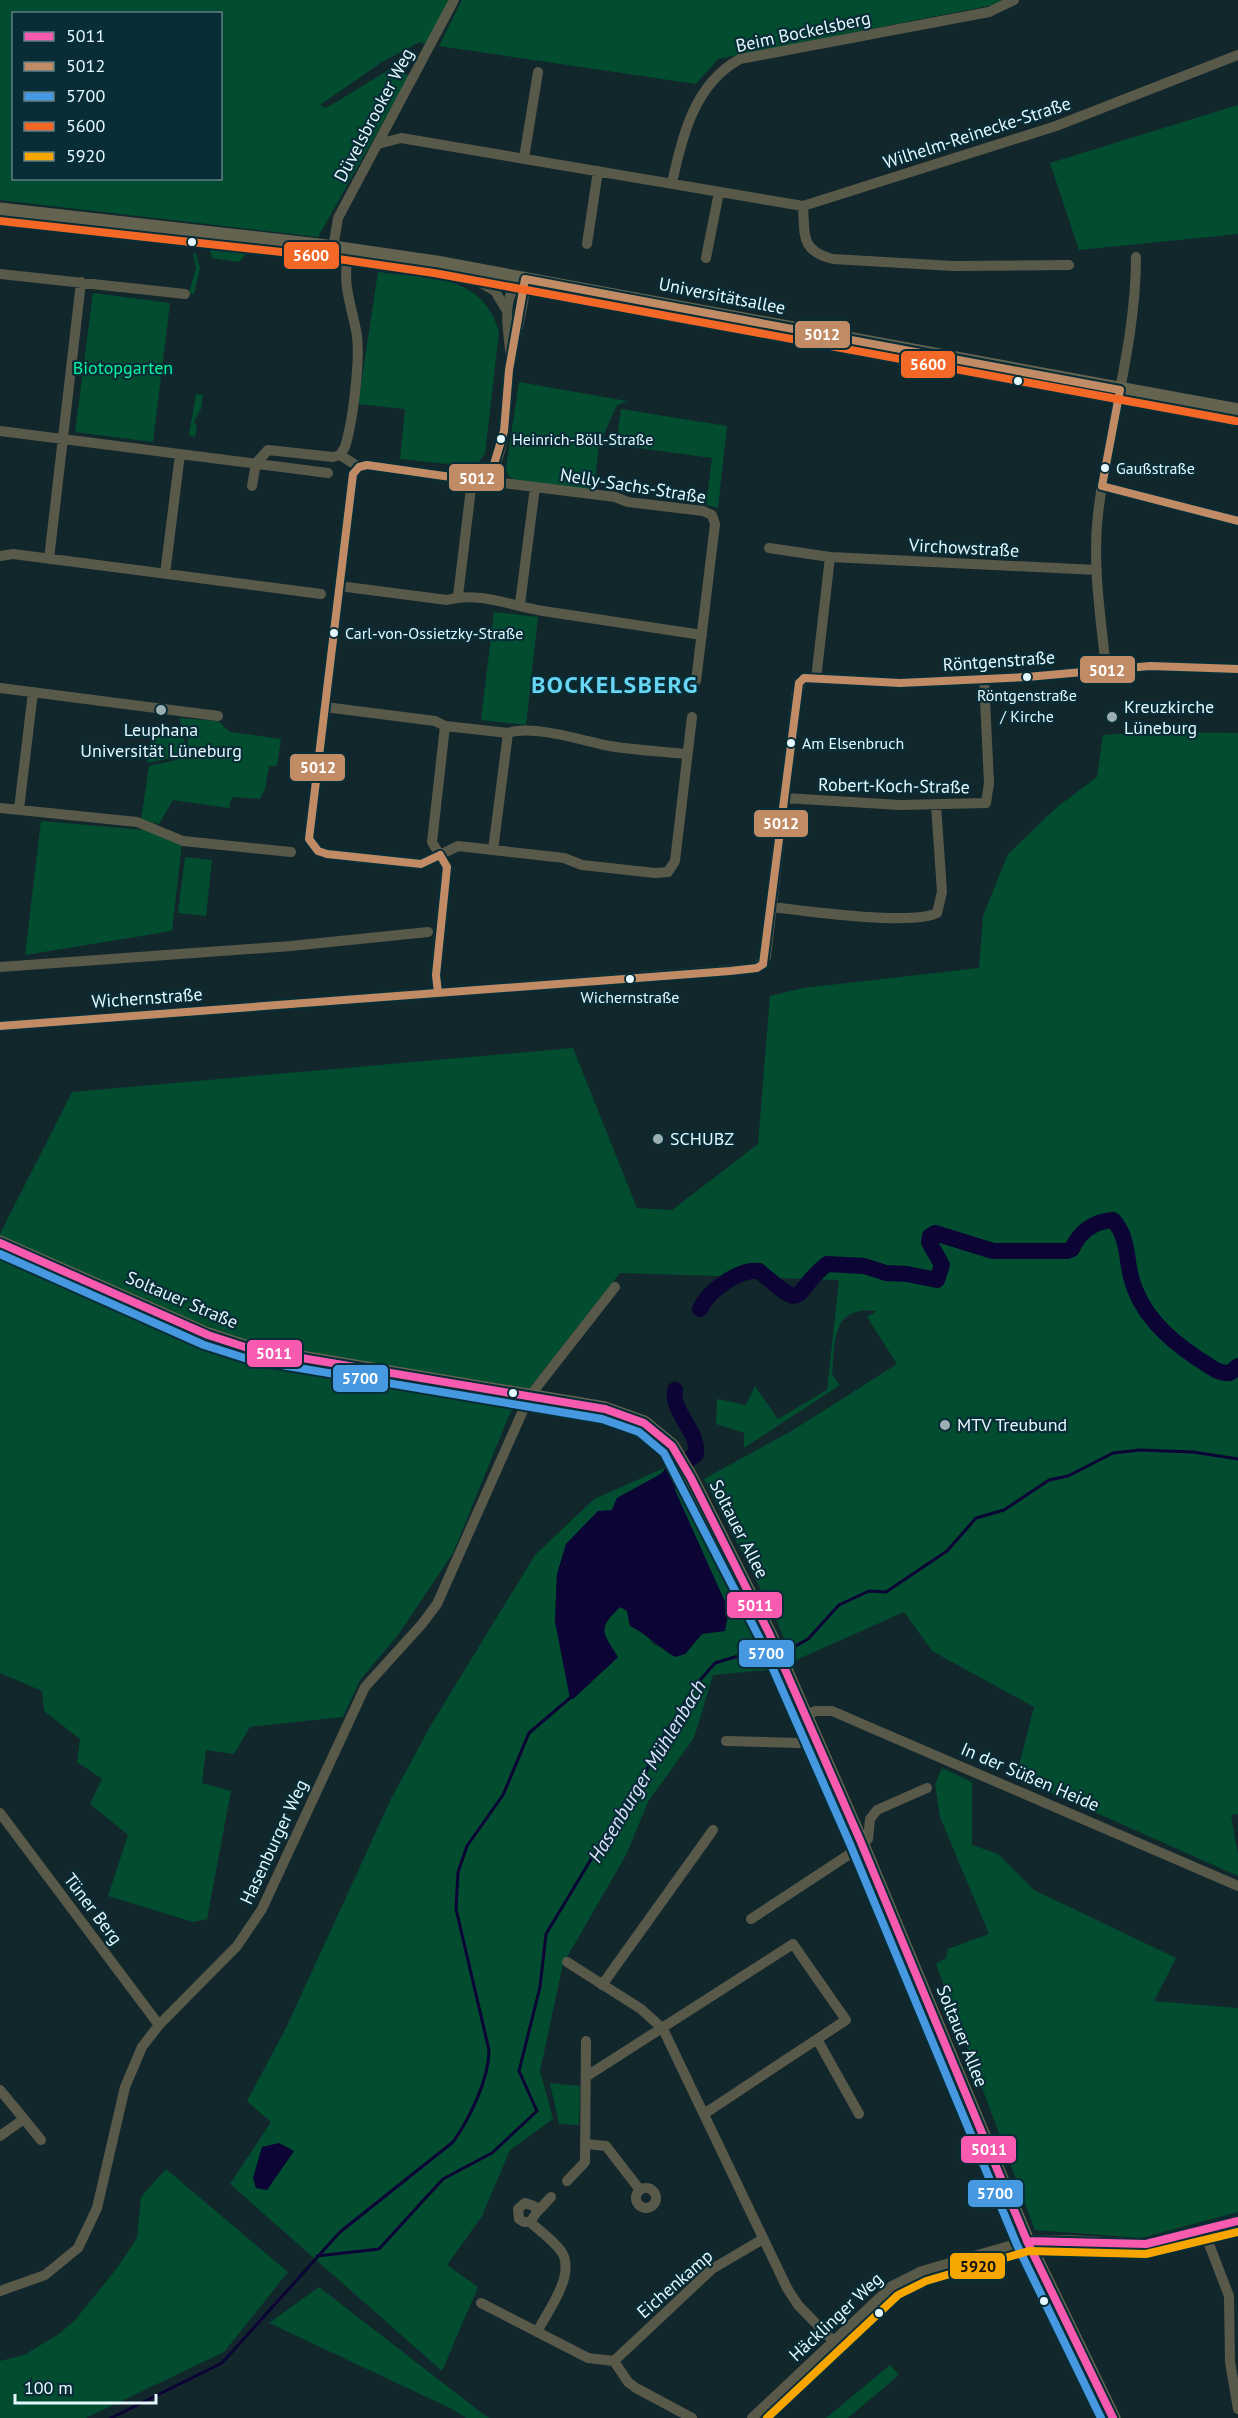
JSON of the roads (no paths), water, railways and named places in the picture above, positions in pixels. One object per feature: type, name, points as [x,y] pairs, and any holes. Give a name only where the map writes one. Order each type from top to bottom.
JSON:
[{"type":"street","name":"Düvelsbrooker Weg","points":[[333,248],[338,218],[454,0]]},
{"type":"street","name":"Beim Bockelsberg","points":[[672,183],[682,139],[699,103],[721,69],[740,59],[989,12],[1014,0]]},
{"type":"street","name":"Wilhelm-Reinecke-Straße","points":[[378,144],[401,138],[803,206],[1056,126],[1238,55]]},
{"type":"street","points":[[524,158],[538,72]]},
{"type":"street","points":[[586,244],[598,171]]},
{"type":"street","points":[[706,258],[719,192]]},
{"type":"street","points":[[803,206],[805,233],[810,250],[817,256],[833,259],[954,266],[1069,265]]},
{"type":"street","name":"Universitätsallee","points":[[0,210],[333,248],[454,266],[1238,411]]},
{"type":"street","points":[[1106,669],[1097,570],[1098,516],[1135,307],[1136,257]]},
{"type":"street","points":[[340,455],[348,439],[357,357],[357,337],[346,294],[346,262]]},
{"type":"street","name":"Universitätsallee","points":[[454,266],[495,291],[508,314]]},
{"type":"street","points":[[0,274],[185,294]]},
{"type":"street","points":[[252,486],[256,463],[268,450],[277,449],[333,457],[340,455],[359,466],[367,465],[472,480],[484,477],[492,471],[499,455],[511,358],[525,292],[525,279],[516,283],[511,289],[508,314],[511,358]]},
{"type":"street","points":[[49,559],[81,282]]},
{"type":"street","points":[[0,431],[328,473]]},
{"type":"street","points":[[165,574],[180,454]]},
{"type":"street","points":[[359,466],[353,474],[339,586],[447,600],[458,596],[520,604],[543,611],[702,635]]},
{"type":"street","name":"Nelly-Sachs-Straße","points":[[492,471],[503,483],[615,497],[628,502],[703,511],[712,515],[715,524],[696,681]]},
{"type":"street","points":[[458,596],[472,480]]},
{"type":"street","points":[[1102,486],[1238,521]]},
{"type":"street","name":"Nelly-Sachs-Straße","points":[[520,604],[535,487]]},
{"type":"street","name":"Virchowstraße","points":[[769,548],[830,557],[1097,570]]},
{"type":"street","points":[[0,556],[13,554],[321,594]]},
{"type":"street","points":[[816,679],[830,557]]},
{"type":"street","name":"Röntgenstraße","points":[[784,798],[799,683],[804,678],[900,683],[1172,666],[1238,669]]},
{"type":"street","name":"Robert-Koch-Straße","points":[[784,798],[844,804],[936,805],[981,804],[988,801],[984,679]]},
{"type":"street","points":[[0,688],[218,716]]},
{"type":"street","points":[[19,809],[33,692]]},
{"type":"street","points":[[686,754],[528,731],[517,730],[508,733],[445,726],[435,721],[325,707],[309,838],[318,851],[327,854],[421,864],[458,846],[564,858],[582,865],[655,873],[668,872],[675,861],[692,717]]},
{"type":"street","points":[[438,993],[436,975],[447,867],[432,842],[445,726]]},
{"type":"street","points":[[493,850],[508,733]]},
{"type":"street","points":[[784,798],[772,907],[881,917],[916,918],[937,913],[941,902],[942,882],[936,805]]},
{"type":"street","points":[[0,808],[137,822],[183,841],[291,852]]},
{"type":"street","name":"Wichernstraße","points":[[0,1026],[757,968],[763,964],[772,907]]},
{"type":"street","points":[[0,967],[171,955],[428,932]]},
{"type":"street","name":"Soltauer Straße","points":[[0,1243],[208,1335],[237,1344],[290,1358],[529,1397]]},
{"type":"street","name":"Hasenburger Weg","points":[[0,2291],[45,2275],[78,2248],[97,2208],[132,2067],[142,2047],[159,2025],[237,1946],[262,1909],[365,1687],[422,1624],[450,1580],[529,1397],[615,1287]]},
{"type":"street","name":"Soltauer Allee","points":[[529,1397],[626,1414],[659,1433],[681,1460],[777,1648],[1027,2241],[1113,2418]]},
{"type":"street","name":"In der Süßen Heide","points":[[806,1715],[816,1711],[832,1711],[1238,1886]]},
{"type":"street","points":[[726,1741],[799,1743],[816,1738]]},
{"type":"street","points":[[751,1919],[862,1846],[868,1839],[870,1819],[877,1810],[927,1788]]},
{"type":"street","name":"Tüner Berg","points":[[0,1813],[159,2025]]},
{"type":"street","points":[[602,1985],[713,1830]]},
{"type":"street","points":[[587,2076],[793,1944],[846,2020],[818,2041],[704,2114]]},
{"type":"street","points":[[567,1962],[641,2009],[663,2029],[787,2288],[798,2305],[834,2342]]},
{"type":"street","points":[[567,2181],[585,2162],[586,2041]]},
{"type":"street","points":[[818,2041],[859,2114]]},
{"type":"street","points":[[0,2090],[42,2140]]},
{"type":"street","points":[[0,2136],[24,2119]]},
{"type":"street","points":[[586,2144],[606,2146],[640,2190]]},
{"type":"street","points":[[537,2212],[534,2206],[528,2203],[518,2209],[519,2218],[524,2223],[530,2222],[551,2197]]},
{"type":"street","name":"Häcklinger Weg","points":[[752,2418],[892,2286],[904,2278],[980,2253],[1027,2241],[1068,2240],[1146,2244],[1238,2221]]},
{"type":"street","points":[[530,2222],[560,2249],[566,2265],[562,2282],[537,2332]]},
{"type":"street","points":[[1204,2231],[1229,2296],[1238,2409]]},
{"type":"street","name":"Eichenkamp","points":[[614,2361],[712,2269],[763,2239]]},
{"type":"street","points":[[481,2303],[588,2358],[614,2361],[628,2382],[636,2388],[692,2418]]},
{"type":"waterway","name":"Hasenburger Mühlenbach","points":[[700,1309],[710,1295],[725,1282],[751,1271],[759,1271],[792,1296],[798,1295],[827,1264],[864,1266],[886,1273],[907,1274],[937,1280],[942,1265],[929,1242],[930,1236],[935,1233],[993,1251],[1067,1251],[1072,1249],[1088,1228],[1113,1220],[1124,1240],[1135,1290],[1156,1324],[1208,1366],[1225,1373],[1230,1373],[1238,1366]]},
{"type":"waterway","name":"Hasenburger Mühlenbach","points":[[661,1488],[673,1471],[696,1454],[693,1437],[677,1406],[675,1390]]},
{"type":"waterway","name":"Hasenburger Mühlenbach","points":[[783,1653],[808,1639],[839,1605],[869,1591],[886,1592],[947,1551],[976,1518],[1004,1510],[1049,1480],[1068,1476],[1113,1453],[1140,1450],[1193,1452],[1238,1459]]},
{"type":"waterway","name":"Hasenburger Mühlenbach","points":[[317,2256],[379,2249],[443,2179],[492,2153],[537,2111],[519,2071],[540,1987],[546,1934],[619,1813],[644,1778],[654,1751],[695,1686],[715,1663],[748,1653],[768,1661],[774,1658]]},
{"type":"waterway","name":"Hasenburger Mühlenbach","points":[[111,2418],[222,2363],[340,2232],[453,2142],[472,2110],[482,2086],[489,2050],[456,1909],[458,1872],[467,1846],[503,1795],[529,1733],[570,1698]]},
{"type":"place","name":"Heinrich-Böll-Straße","points":[[501,439]]},
{"type":"place","name":"Gaußstraße","points":[[1105,468]]},
{"type":"place","name":"Carl-von-Ossietzky-Straße","points":[[334,633]]},
{"type":"place","name":"Röntgenstraße / Kirche","points":[[1027,677]]},
{"type":"place","name":"Leuphana Universität Lüneburg","points":[[161,710]]},
{"type":"place","name":"Kreuzkirche Lüneburg","points":[[1112,717]]},
{"type":"place","name":"Am Elsenbruch","points":[[791,743]]},
{"type":"place","name":"Wichernstraße","points":[[630,979]]},
{"type":"place","name":"SCHUBZ","points":[[658,1139]]},
{"type":"place","name":"MTV Treubund","points":[[945,1425]]},
{"type":"district","name":"BOCKELSBERG","points":[[615,685]]},
{"type":"park label","name":"Biotopgarten","points":[[123,368]]}]
